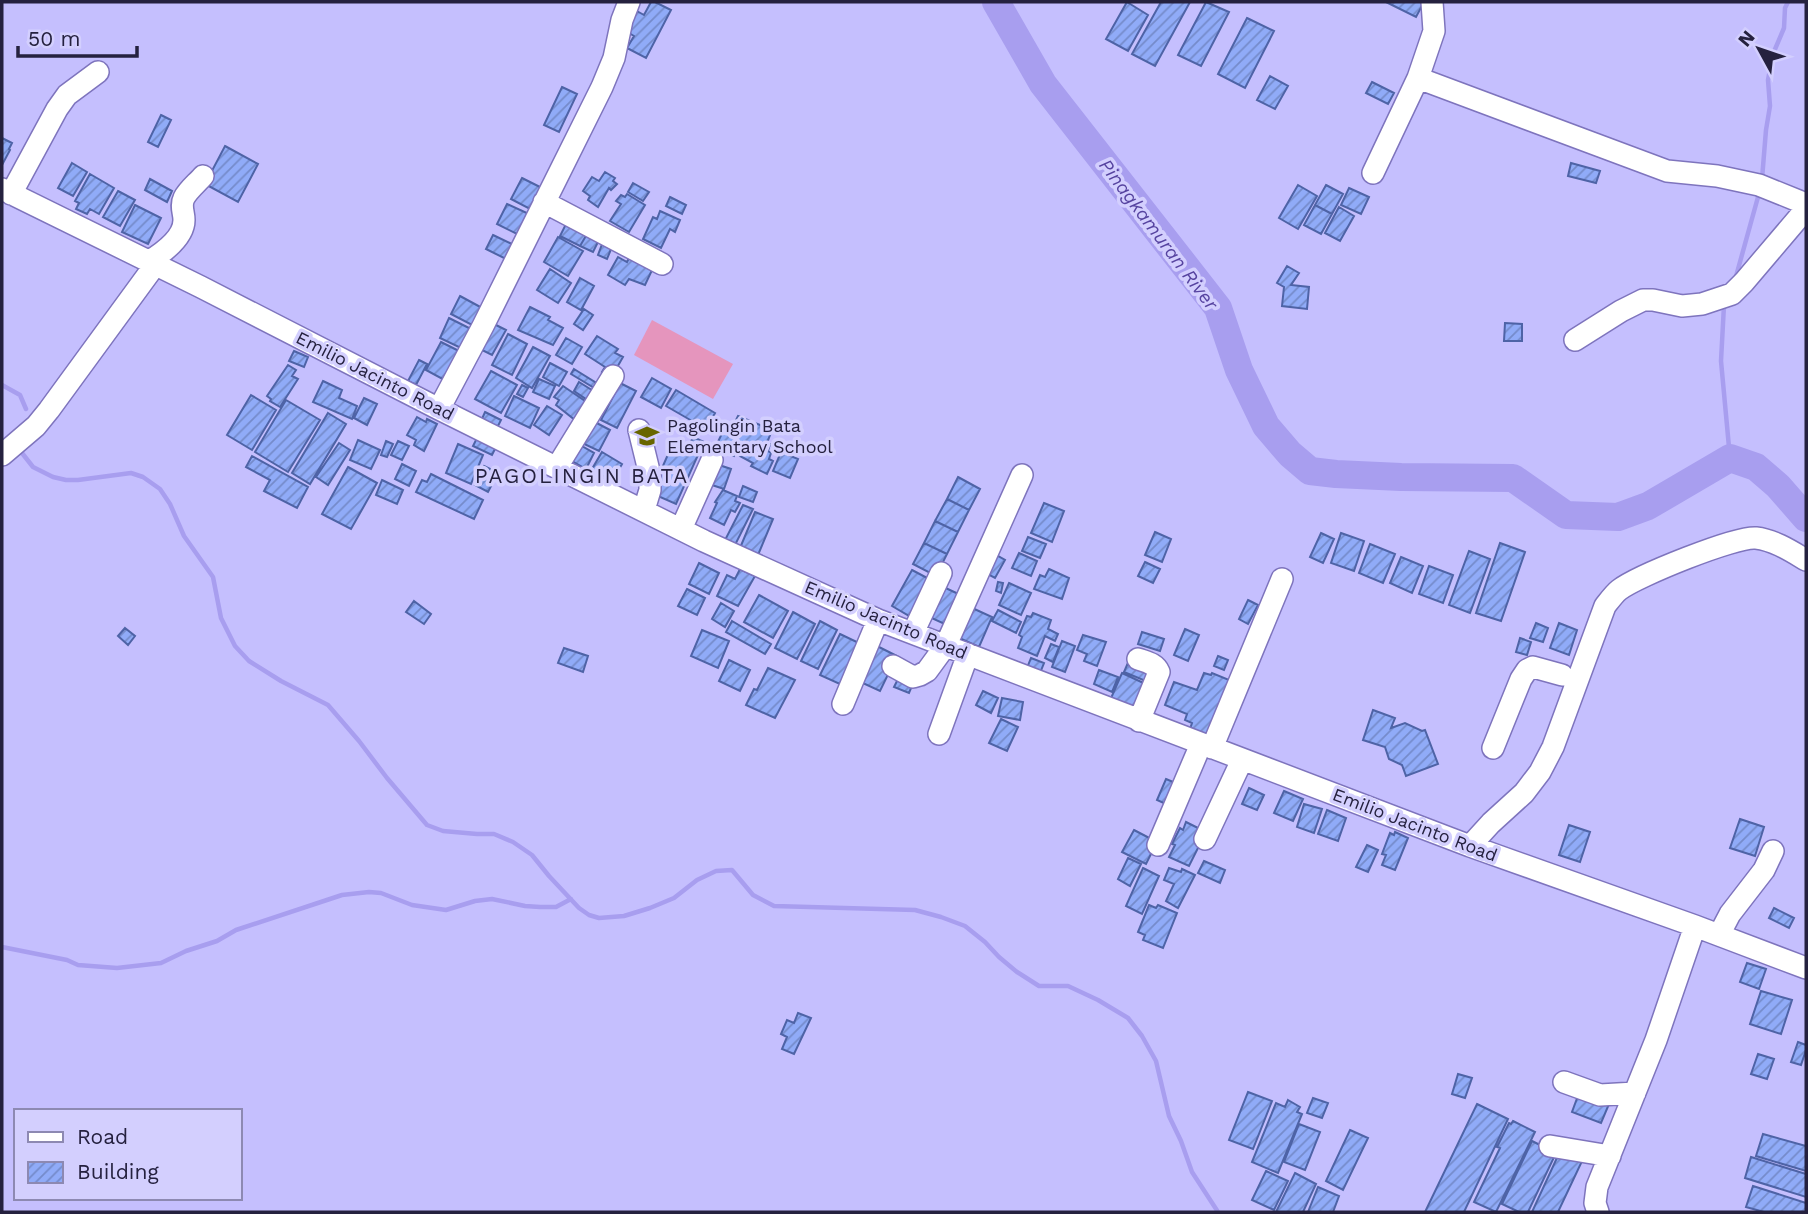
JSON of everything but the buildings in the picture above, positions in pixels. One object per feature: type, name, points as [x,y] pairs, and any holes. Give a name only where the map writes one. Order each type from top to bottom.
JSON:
[{"type":"street","points":[[439,409],[602,87],[614,58],[622,20],[629,2]]},
{"type":"street","points":[[1373,173],[1418,78],[1434,31],[1433,2]]},
{"type":"street","points":[[7,191],[67,95],[98,72]]},
{"type":"street","points":[[1418,78],[1667,171],[1717,176],[1759,186],[1806,206],[1732,294],[1702,304],[1682,306],[1643,300],[1575,340]]},
{"type":"street","points":[[2,455],[43,418],[151,263],[167,250],[183,227],[184,197],[203,176]]},
{"type":"street","name":"Emilio Jacinto Road","points":[[7,191],[681,529],[878,620],[1470,846],[1806,968]]},
{"type":"street","points":[[544,202],[662,264]]},
{"type":"street","points":[[557,467],[613,376]]},
{"type":"street","points":[[639,430],[650,475],[650,490],[644,510]]},
{"type":"street","points":[[681,529],[712,460]]},
{"type":"street","points":[[893,666],[913,677],[920,675],[927,671],[946,645],[1022,475]]},
{"type":"street","points":[[1470,846],[1524,793],[1540,772],[1553,747],[1570,678],[1605,606],[1617,591],[1654,571],[1737,540],[1755,538],[1773,542],[1806,560]]},
{"type":"street","points":[[913,633],[941,573]]},
{"type":"street","points":[[1158,845],[1207,746],[1282,579]]},
{"type":"street","points":[[843,704],[878,620]]},
{"type":"street","points":[[939,734],[968,654]]},
{"type":"street","points":[[1138,659],[1157,667],[1158,672],[1139,720]]},
{"type":"street","points":[[1493,748],[1527,670],[1533,667],[1570,678]]},
{"type":"street","points":[[1205,839],[1242,760]]},
{"type":"street","points":[[1719,936],[1730,914],[1763,870],[1773,851]]},
{"type":"street","points":[[1598,1212],[1595,1203],[1597,1188],[1656,1040],[1695,926]]},
{"type":"street","points":[[1564,1082],[1600,1095],[1635,1093]]},
{"type":"street","points":[[1550,1146],[1610,1156]]},
{"type":"shaded area","points":[[652,320],[733,364],[713,399],[634,355]]},
{"type":"waterway","name":"Pinagkamuran River","points":[[996,2],[1043,84],[1218,308],[1239,370],[1266,426],[1290,454],[1310,471],[1401,477],[1513,478],[1566,515],[1618,517],[1648,506],[1730,458],[1756,467],[1778,486],[1806,518]]},
{"type":"waterway","points":[[1762,179],[1770,106],[1768,80],[1773,54],[1784,28],[1788,2]]},
{"type":"waterway","points":[[1735,280],[1758,197]]},
{"type":"waterway","points":[[1724,305],[1721,361],[1730,458]]},
{"type":"waterway","points":[[2,385],[20,395],[26,409]]},
{"type":"waterway","points":[[22,453],[33,467],[53,477],[78,480],[131,473],[143,477],[160,489],[184,536],[213,577],[221,618],[235,646],[249,661],[328,705],[427,825],[443,831],[494,834],[513,842],[532,855],[579,908],[589,915],[599,918],[624,916],[650,908],[674,898],[697,880],[716,871],[732,870],[753,895],[774,906],[915,910],[941,917],[965,926],[1017,972],[1039,986],[1068,986],[1128,1018],[1156,1061],[1169,1116],[1192,1172],[1218,1212]]},
{"type":"waterway","points":[[2,947],[67,960],[78,965],[117,968],[161,963],[217,941],[236,930],[342,895],[381,893],[412,905],[446,910],[492,899],[540,907],[556,907],[571,899]]},
{"type":"place","name":"Pagolingin Bata Elementary School","points":[[647,436]]},
{"type":"district","name":"PAGOLINGIN BATA","points":[[582,476]]}]
